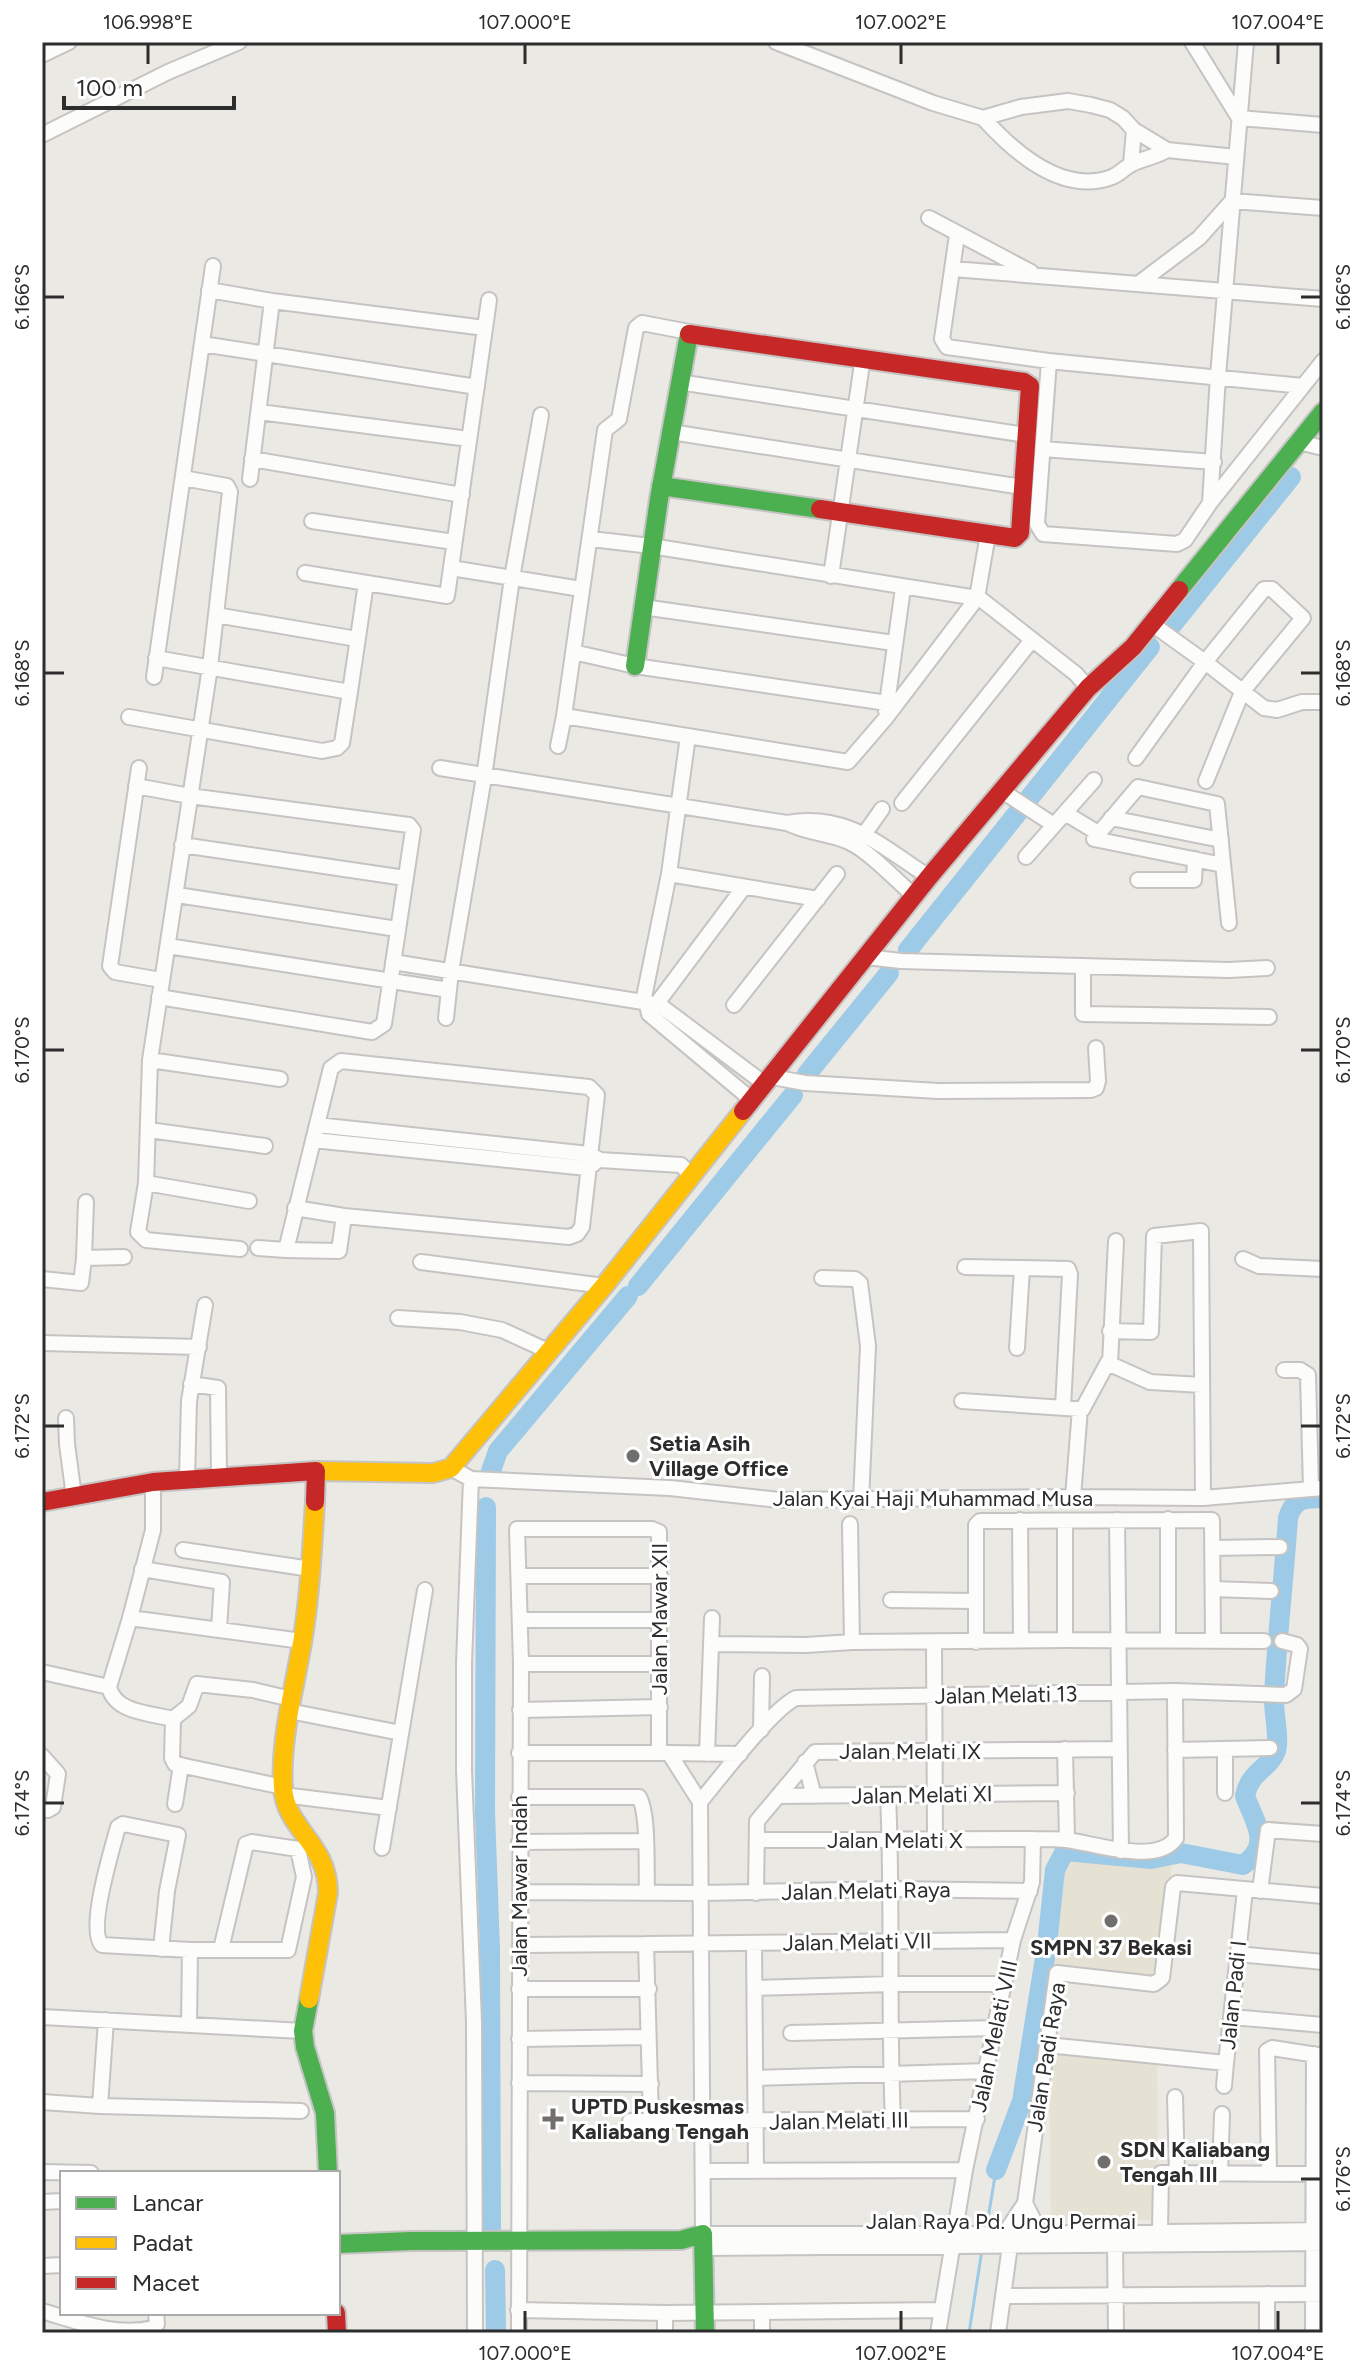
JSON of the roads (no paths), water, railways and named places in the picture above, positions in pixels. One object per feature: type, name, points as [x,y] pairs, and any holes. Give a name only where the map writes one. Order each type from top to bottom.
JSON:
[{"type":"street","points":[[42,55],[69,42]]},
{"type":"street","points":[[42,135],[168,72],[239,42]]},
{"type":"street","points":[[776,42],[933,103],[983,118],[1004,141],[1042,169],[1070,179],[1091,181],[1109,178],[1131,164],[1157,157],[1167,150]]},
{"type":"street","points":[[1192,42],[1239,118]]},
{"type":"street","points":[[1210,503],[1246,42]]},
{"type":"street","points":[[983,118],[1021,107],[1068,101],[1110,110],[1134,130],[1167,150],[1236,157]]},
{"type":"street","points":[[1004,141],[1008,122],[1021,107]]},
{"type":"street","points":[[1239,118],[1323,125]]},
{"type":"street","points":[[1131,164],[1134,130]]},
{"type":"street","points":[[1232,201],[1323,208]]},
{"type":"street","points":[[1138,284],[1199,238],[1232,201]]},
{"type":"street","points":[[929,218],[1040,277]]},
{"type":"street","points":[[957,235],[942,339],[945,345],[1049,361],[1303,386]]},
{"type":"street","points":[[154,677],[213,266]]},
{"type":"street","points":[[953,269],[1323,299]]},
{"type":"street","points":[[209,290],[485,328]]},
{"type":"street","points":[[305,573],[447,596],[489,300]]},
{"type":"street","points":[[250,479],[268,355],[272,301]]},
{"type":"street","points":[[558,746],[605,430],[619,419],[637,324],[863,357],[1030,386],[1020,534],[1015,538],[661,486]]},
{"type":"street","points":[[635,666],[651,546],[689,332]]},
{"type":"street","points":[[202,344],[477,387]]},
{"type":"street","points":[[831,576],[863,357]]},
{"type":"street","points":[[1049,361],[1037,524],[1043,534],[1177,544],[1185,540],[1210,503],[1323,361]]},
{"type":"street","points":[[679,382],[1026,435]]},
{"type":"street","points":[[259,412],[469,439]]},
{"type":"street","points":[[42,1502],[187,1478],[316,1471],[433,1473],[451,1468],[604,1286],[753,1101],[776,1081],[929,877],[1088,688],[1120,661],[1153,624],[1323,412]]},
{"type":"street","points":[[446,1018],[512,578],[541,415]]},
{"type":"street","points":[[671,432],[1022,487]]},
{"type":"street","points":[[1301,442],[1321,447]]},
{"type":"street","points":[[1043,449],[1214,462]]},
{"type":"street","points":[[252,459],[462,495]]},
{"type":"street","points":[[183,478],[227,486],[230,492],[210,667],[150,1060],[146,1183],[138,1226],[141,1237],[146,1240],[240,1249]]},
{"type":"street","points":[[312,521],[454,542]]},
{"type":"street","points":[[564,716],[845,763],[854,759],[978,598],[988,534]]},
{"type":"street","points":[[591,539],[978,598],[1076,674],[1088,688]]},
{"type":"street","points":[[451,568],[581,589]]},
{"type":"street","points":[[129,717],[322,751],[332,750],[342,743],[366,583]]},
{"type":"street","points":[[885,719],[903,588]]},
{"type":"street","points":[[1136,758],[1205,662],[1264,589],[1272,589],[1303,618],[1242,692],[1206,781]]},
{"type":"street","points":[[643,607],[894,643]]},
{"type":"street","points":[[216,615],[357,639]]},
{"type":"street","points":[[1153,624],[1268,710],[1302,702],[1323,702]]},
{"type":"street","points":[[902,803],[1032,640]]},
{"type":"street","points":[[573,652],[635,666],[887,703]]},
{"type":"street","points":[[156,658],[350,692]]},
{"type":"street","points":[[649,1006],[688,736]]},
{"type":"street","points":[[139,768],[110,966],[115,972],[161,980]]},
{"type":"street","points":[[440,768],[787,823],[808,833],[854,844],[914,896]]},
{"type":"street","points":[[1026,857],[1094,780]]},
{"type":"street","points":[[136,786],[409,825],[413,830],[384,1024],[372,1032],[159,997]]},
{"type":"street","points":[[1223,865],[1094,839],[1138,787],[1217,804],[1229,923]]},
{"type":"street","points":[[1002,791],[1054,825]]},
{"type":"street","points":[[865,833],[882,809]]},
{"type":"street","points":[[1065,813],[1098,833]]},
{"type":"street","points":[[1111,818],[1221,840]]},
{"type":"street","points":[[787,823],[830,823],[865,833],[929,877]]},
{"type":"street","points":[[182,845],[405,878]]},
{"type":"street","points":[[1138,880],[1194,880],[1195,859]]},
{"type":"street","points":[[669,874],[818,899]]},
{"type":"street","points":[[734,1005],[837,874]]},
{"type":"street","points":[[649,1006],[744,887]]},
{"type":"street","points":[[177,895],[397,929]]},
{"type":"street","points":[[168,946],[449,990]]},
{"type":"street","points":[[866,957],[1083,966],[1229,970],[1267,968]]},
{"type":"street","points":[[393,962],[649,1006],[698,1044],[753,1101]]},
{"type":"street","points":[[1083,966],[1083,1014],[1269,1017]]},
{"type":"street","points":[[698,1044],[776,1081],[938,1091],[1091,1090],[1096,1088],[1098,1081],[1096,1048]]},
{"type":"street","points":[[150,1060],[280,1079]]},
{"type":"street","points":[[286,1250],[295,1208],[331,1068],[341,1061],[589,1087],[597,1095],[592,1161],[582,1227],[577,1234],[569,1237],[344,1216],[295,1208]]},
{"type":"street","points":[[317,1125],[449,1147]]},
{"type":"street","points":[[149,1130],[265,1146]]},
{"type":"street","points":[[313,1140],[681,1165],[691,1175]]},
{"type":"street","points":[[146,1183],[249,1201]]},
{"type":"street","points":[[42,1279],[81,1283],[86,1202]]},
{"type":"street","points":[[258,1248],[339,1251],[344,1216]]},
{"type":"street","points":[[1110,1331],[1151,1332],[1154,1236],[1201,1231],[1203,1498]]},
{"type":"street","points":[[1073,1497],[1082,1410],[1108,1362],[1116,1241]]},
{"type":"street","points":[[84,1258],[124,1257]]},
{"type":"street","points":[[1243,1259],[1259,1266],[1323,1269]]},
{"type":"street","points":[[421,1262],[604,1286]]},
{"type":"street","points":[[965,1267],[1065,1268],[1069,1272],[1063,1407]]},
{"type":"street","points":[[1017,1348],[1022,1268]]},
{"type":"street","points":[[822,1278],[855,1279],[860,1283],[868,1346],[861,1501]]},
{"type":"street","points":[[187,1478],[191,1384],[205,1305]]},
{"type":"street","points":[[398,1318],[460,1322],[502,1330],[548,1351]]},
{"type":"street","points":[[42,1343],[199,1347]]},
{"type":"street","points":[[1108,1362],[1114,1368],[1150,1382],[1202,1385]]},
{"type":"street","points":[[1284,1370],[1300,1370],[1308,1375],[1317,1488]]},
{"type":"street","points":[[191,1384],[218,1388],[219,1477]]},
{"type":"street","points":[[962,1401],[1082,1410]]},
{"type":"street","points":[[66,1418],[74,1497]]},
{"type":"street","points":[[451,1468],[482,1480],[464,1663],[464,1770],[473,2009],[477,2242],[475,2333]]},
{"type":"street","points":[[316,1471],[311,1569],[290,1705],[283,1791],[285,1804],[325,1866],[328,1880],[303,2031],[325,2113],[328,2171]]},
{"type":"street","name":"Jalan Kyai Haji Muhammad Musa","points":[[482,1480],[670,1488],[779,1500],[861,1501],[1203,1498],[1317,1488]]},
{"type":"street","points":[[153,1482],[153,1530],[109,1687],[116,1703],[173,1719]]},
{"type":"street","points":[[976,1642],[976,1525],[982,1520],[1211,1518],[1213,1641]]},
{"type":"street","points":[[1168,1519],[1168,1641]]},
{"type":"street","points":[[1020,1520],[1021,1640]]},
{"type":"street","points":[[1117,1520],[1121,1851]]},
{"type":"street","points":[[1065,1521],[1065,1640]]},
{"type":"street","points":[[850,1524],[852,1642]]},
{"type":"street","name":"Jalan Mawar Indah","points":[[512,2242],[519,2083],[520,1945],[521,1620],[517,1529]]},
{"type":"street","name":"Jalan Mawar XII","points":[[517,1529],[652,1529],[659,1532],[660,1707],[664,1752]]},
{"type":"street","points":[[1212,1548],[1280,1547]]},
{"type":"street","points":[[183,1550],[311,1569]]},
{"type":"street","points":[[142,1569],[222,1582],[219,1629]]},
{"type":"street","points":[[519,1576],[660,1576]]},
{"type":"street","points":[[1213,1589],[1271,1591]]},
{"type":"street","points":[[382,1848],[425,1590]]},
{"type":"street","points":[[891,1600],[976,1601]]},
{"type":"street","points":[[130,1618],[302,1641]]},
{"type":"street","points":[[707,1754],[712,1618]]},
{"type":"street","points":[[521,1620],[660,1620]]},
{"type":"street","points":[[711,1644],[1264,1641]]},
{"type":"street","name":"Jalan Melati 13","points":[[700,1802],[761,1730],[786,1704],[799,1698],[1175,1691],[1286,1695],[1294,1689],[1300,1654],[1297,1645],[1282,1641]]},
{"type":"street","points":[[934,1642],[935,1839]]},
{"type":"street","points":[[521,1664],[660,1664]]},
{"type":"street","points":[[42,1672],[109,1687]]},
{"type":"street","points":[[761,1730],[762,1676]]},
{"type":"street","points":[[389,1808],[283,1791],[175,1764],[172,1758],[173,1719],[189,1706],[197,1684],[253,1690],[290,1705],[401,1733]]},
{"type":"street","points":[[1175,1691],[1175,1750],[1270,1748]]},
{"type":"street","points":[[520,1710],[660,1707]]},
{"type":"street","points":[[1065,1749],[1067,1840]]},
{"type":"street","name":"Jalan Melati IX","points":[[805,1762],[818,1751],[1119,1749]]},
{"type":"street","points":[[1225,1749],[1225,1793]]},
{"type":"street","name":"Jalan Melati X","points":[[757,1840],[1033,1839],[1067,1840],[1121,1851],[1163,1849],[1175,1842],[1175,1750]]},
{"type":"street","points":[[664,1752],[700,1802],[705,2333]]},
{"type":"street","points":[[519,1753],[740,1754]]},
{"type":"street","points":[[42,1756],[58,1774],[53,1807],[42,1809]]},
{"type":"street","points":[[805,1762],[814,1796]]},
{"type":"street","points":[[756,1893],[757,1821],[805,1762]]},
{"type":"street","points":[[175,1804],[181,1765]]},
{"type":"street","name":"Jalan Melati XI","points":[[778,1796],[1067,1793]]},
{"type":"street","points":[[888,1795],[892,1889],[893,2120]]},
{"type":"street","points":[[519,1797],[639,1797],[646,1841],[647,1892]]},
{"type":"street","points":[[161,1949],[167,1891],[178,1835],[123,1824],[118,1827],[106,1869],[98,1915],[98,1943],[102,1945],[161,1949],[190,1950],[285,1951],[289,1948],[304,1877],[300,1851],[252,1842],[246,1844],[221,1949]]},
{"type":"street","name":"Jalan Padi I","points":[[1047,2045],[1226,2063],[1237,1954],[1268,1830],[1323,1834]]},
{"type":"street","name":"Jalan Melati VIII","points":[[938,2333],[965,2170],[1013,1940],[1030,1891],[1033,1839]]},
{"type":"street","points":[[519,1842],[646,1841]]},
{"type":"street","name":"Jalan Padi Raya","points":[[993,2239],[1025,2203],[1057,1973],[1115,1981],[1159,1982],[1175,1884],[1323,1896]]},
{"type":"street","name":"Jalan Melati Raya","points":[[520,1892],[1030,1891]]},
{"type":"street","name":"Jalan Melati VII","points":[[520,1945],[1013,1940]]},
{"type":"street","points":[[646,1944],[651,2121]]},
{"type":"street","points":[[754,1944],[756,2171]]},
{"type":"street","points":[[189,2025],[190,1950]]},
{"type":"street","points":[[1237,1954],[1323,1962]]},
{"type":"street","points":[[755,1988],[1005,1984]]},
{"type":"street","points":[[519,1989],[649,1989]]},
{"type":"street","points":[[42,2017],[303,2031]]},
{"type":"street","points":[[1232,2017],[1323,2025]]},
{"type":"street","points":[[100,2106],[106,2020]]},
{"type":"street","points":[[791,2033],[996,2028]]},
{"type":"street","points":[[519,2039],[647,2037]]},
{"type":"street","points":[[1269,2172],[1267,2051],[1272,2048],[1318,2055],[1318,2294],[1313,2333]]},
{"type":"street","points":[[1224,2086],[1226,2063]]},
{"type":"street","points":[[756,2078],[988,2071]]},
{"type":"street","points":[[519,2083],[651,2084]]},
{"type":"street","points":[[1175,2097],[1177,2173]]},
{"type":"street","points":[[42,2102],[301,2111]]},
{"type":"street","points":[[1220,2174],[1222,2114]]},
{"type":"street","name":"Jalan Melati III","points":[[630,2121],[977,2119]]},
{"type":"street","points":[[703,2171],[965,2170]]},
{"type":"street","points":[[1160,2230],[1161,2174],[1318,2174]]},
{"type":"street","points":[[1025,2203],[1040,2233]]},
{"type":"street","name":"Jalan Raya Pd. Ungu Permai","points":[[993,2239],[1040,2233],[1160,2230],[1318,2236]]},
{"type":"street","name":"Jalan Raya Pd. Ungu Permai","points":[[340,2244],[993,2239],[1115,2244],[1318,2236]]},
{"type":"street","points":[[993,2239],[1003,2296],[998,2333]]},
{"type":"street","points":[[512,2242],[519,2333]]},
{"type":"street","points":[[512,2242],[512,2333]]},
{"type":"street","points":[[1115,2244],[1116,2333]]},
{"type":"street","points":[[1267,2294],[1267,2333]]},
{"type":"street","points":[[1003,2296],[1318,2294]]},
{"type":"street","points":[[518,2310],[665,2313],[942,2310]]},
{"type":"street","points":[[42,2311],[125,2332],[154,2328],[156,2315]]},
{"type":"street","points":[[762,2312],[762,2333]]},
{"type":"street","points":[[665,2313],[665,2333]]},
{"type":"waterway","points":[[1172,625],[1291,477]]},
{"type":"waterway","points":[[908,950],[1150,647]]},
{"type":"waterway","points":[[807,1074],[889,973]]},
{"type":"waterway","points":[[638,1286],[793,1095]]},
{"type":"waterway","points":[[491,1471],[498,1451],[628,1296]]},
{"type":"waterway","points":[[996,2170],[1022,2101],[1047,1945],[1055,1870],[1065,1851],[1151,1859],[1181,1853],[1243,1865],[1257,1850],[1259,1833],[1245,1796],[1251,1781],[1273,1757],[1277,1746],[1274,1696],[1288,1518],[1293,1506],[1301,1500],[1323,1498]]},
{"type":"waterway","points":[[486,1507],[485,1812],[490,1949],[491,2236]]},
{"type":"waterway","points":[[986,2231],[996,2170]]},
{"type":"waterway","points":[[969,2333],[982,2250]]},
{"type":"waterway","points":[[495,2270],[496,2333]]},
{"type":"place","name":"Setia Asih Village Office","points":[[633,1456]]},
{"type":"place","name":"SMPN 37 Bekasi","points":[[1111,1921]]},
{"type":"place","name":"UPTD Puskesmas Kaliabang Tengah","points":[[553,2119]]},
{"type":"place","name":"SDN Kaliabang Tengah III","points":[[1104,2162]]}]
